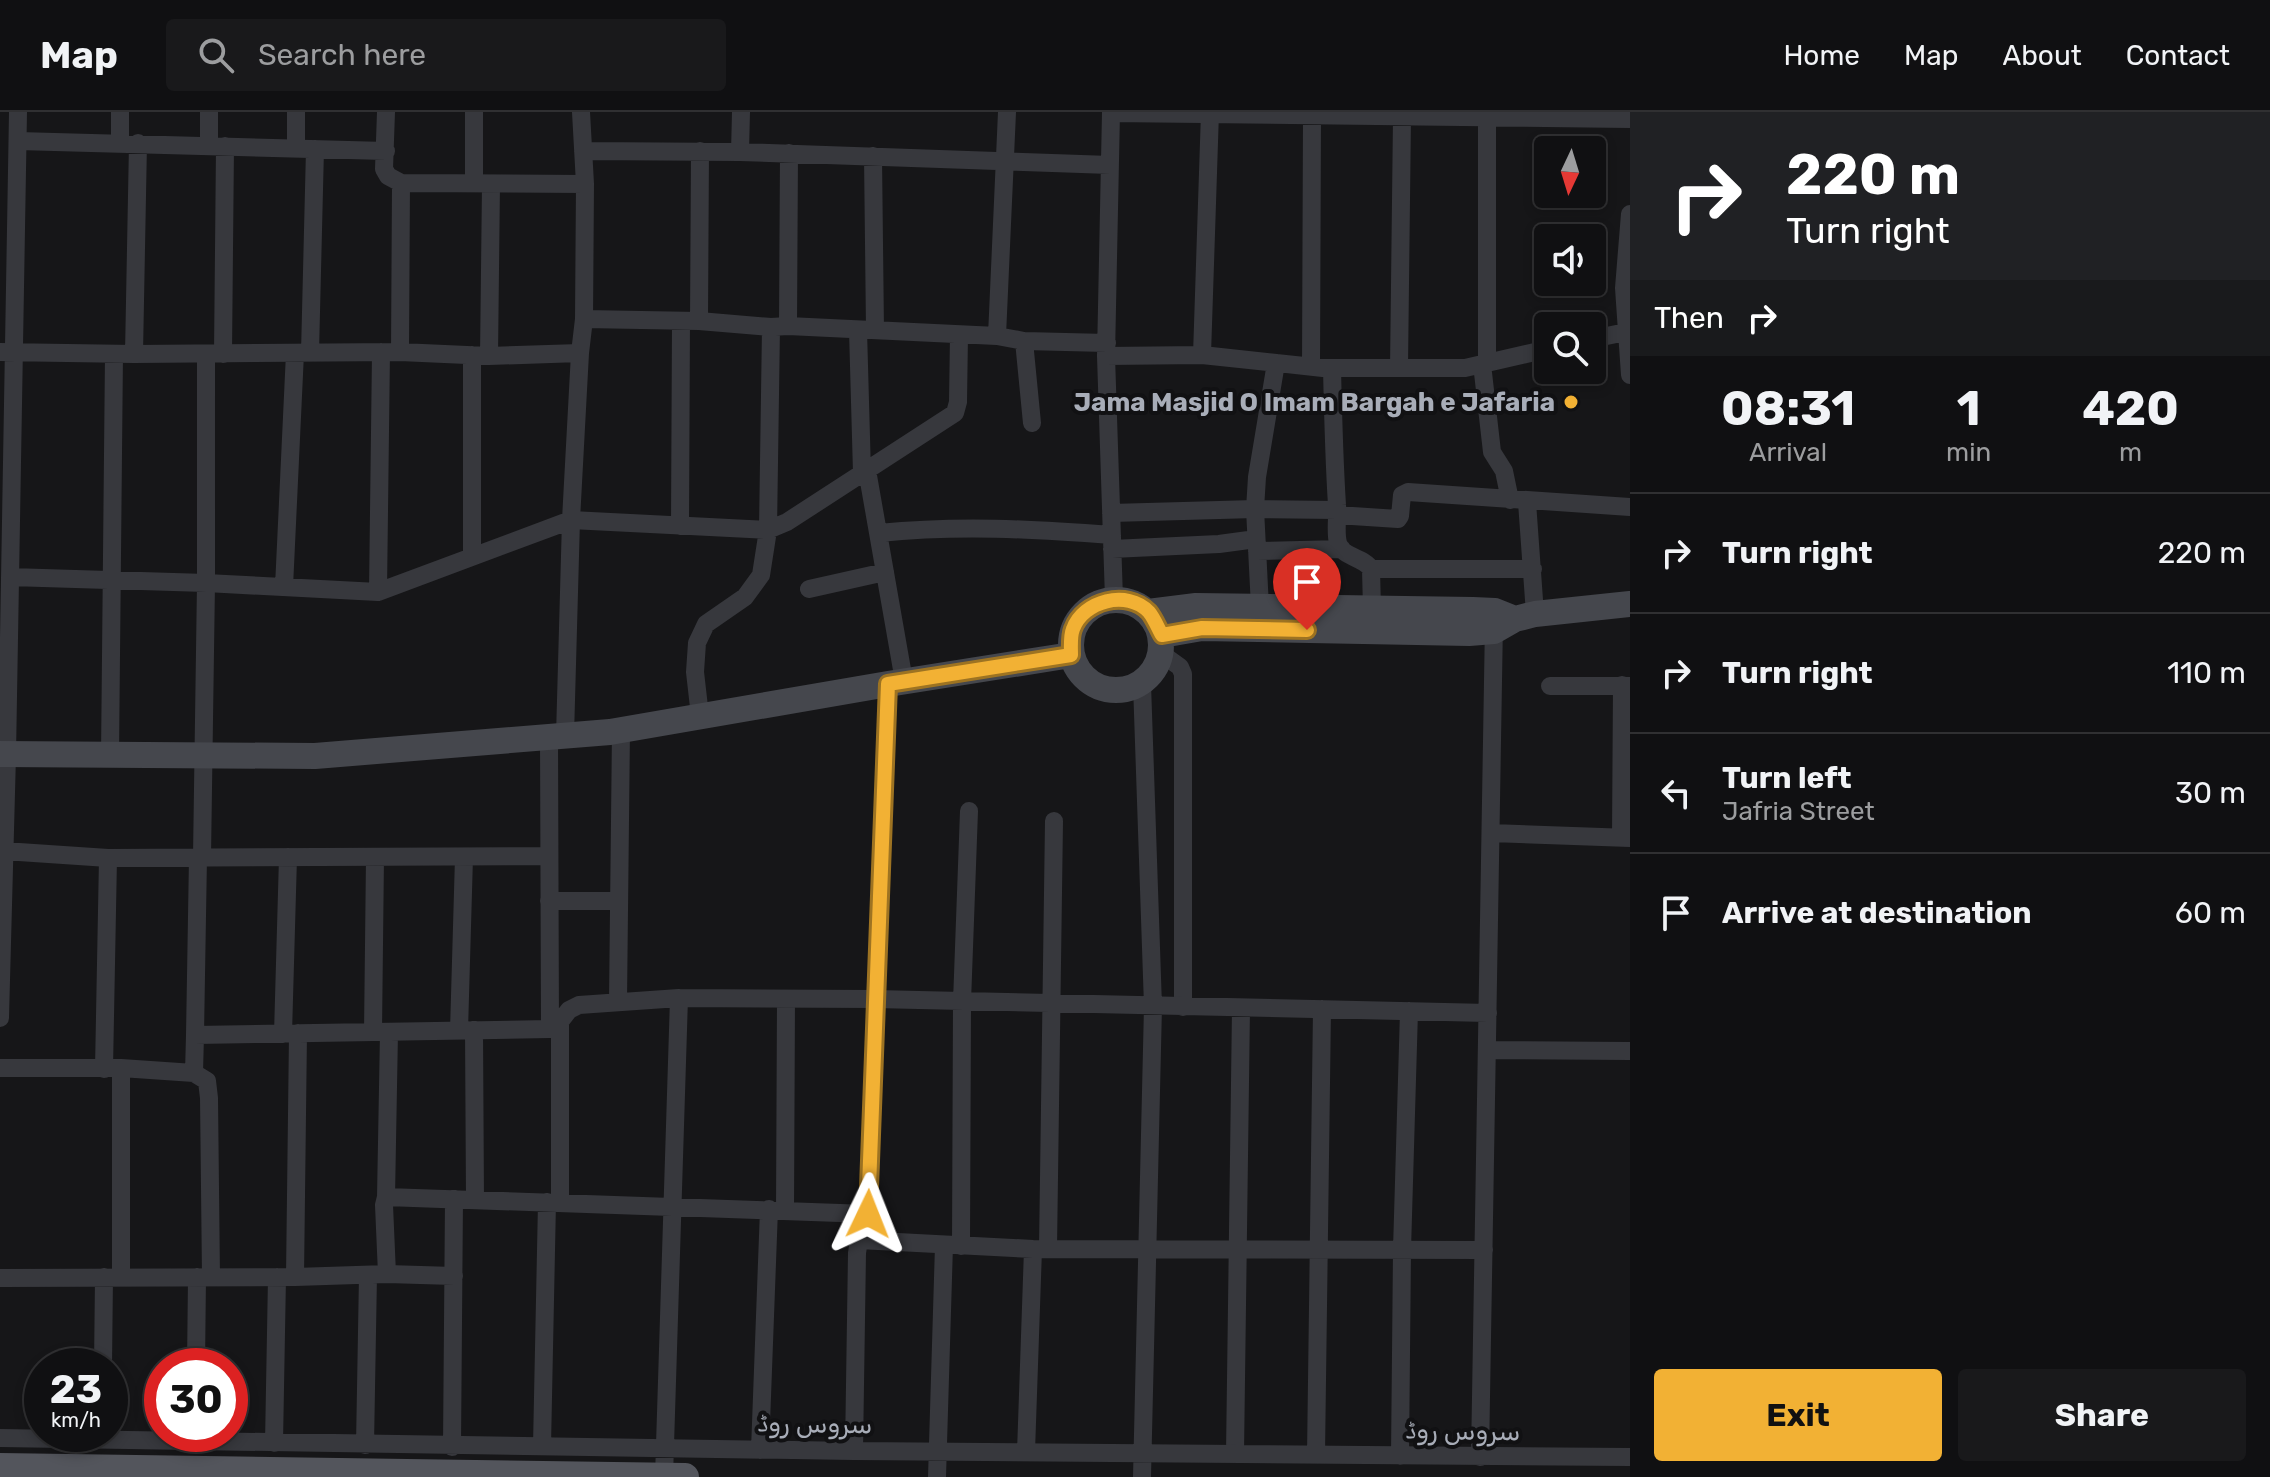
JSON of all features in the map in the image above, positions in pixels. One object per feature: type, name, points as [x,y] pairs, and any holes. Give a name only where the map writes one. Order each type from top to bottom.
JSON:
[{"type":"main road","points":[[0,1467],[200,1474],[685,1477]]},
{"type":"street","points":[[0,1018],[10,577],[7,352],[18,112]]},
{"type":"street","points":[[120,112],[129,143],[134,354]]},
{"type":"street","points":[[194,1073],[214,354],[217,146],[209,112]]},
{"type":"street","points":[[296,112],[296,148]]},
{"type":"street","points":[[386,112],[384,169],[388,176],[401,183],[585,184]]},
{"type":"street","points":[[472,557],[483,184],[474,112]]},
{"type":"street","points":[[542,1446],[553,1202],[555,1027],[549,856],[584,319],[585,184],[581,112]]},
{"type":"street","points":[[740,152],[741,112]]},
{"type":"street","points":[[997,336],[1007,112]]},
{"type":"street","points":[[1114,599],[1107,350],[1111,112],[1630,119]]},
{"type":"street","points":[[1202,355],[1210,113]]},
{"type":"street","points":[[1311,367],[1324,115]]},
{"type":"street","points":[[1399,368],[1402,117]]},
{"type":"street","points":[[1480,1457],[1491,833],[1510,619],[1533,569],[1518,501],[1492,452],[1485,364],[1487,118]]},
{"type":"street","points":[[18,141],[386,151]]},
{"type":"street","points":[[284,587],[303,353],[315,149]]},
{"type":"street","points":[[583,151],[789,153],[1110,165]]},
{"type":"street","points":[[680,526],[700,151]]},
{"type":"street","points":[[700,716],[695,672],[697,643],[706,624],[745,597],[761,575],[768,530],[789,153]]},
{"type":"street","points":[[854,1451],[859,1240],[868,1214],[875,999],[896,683],[885,572],[865,472],[873,156]]},
{"type":"street","points":[[400,352],[401,183]]},
{"type":"street","points":[[1630,214],[1624,288],[1630,375]]},
{"type":"street","points":[[584,319],[997,336],[1107,350],[1202,355],[1332,368],[1465,368],[1534,352]]},
{"type":"street","points":[[1606,336],[1626,332]]},
{"type":"street","points":[[10,577],[378,592],[571,520],[768,530],[787,522],[955,413],[958,402],[959,335]]},
{"type":"street","points":[[1024,341],[1032,423]]},
{"type":"street","points":[[7,352],[400,352],[480,356],[580,353]]},
{"type":"street","points":[[378,592],[381,352]]},
{"type":"street","points":[[110,756],[114,354]]},
{"type":"street","points":[[1260,607],[1255,509],[1257,477],[1276,363]]},
{"type":"street","points":[[1332,368],[1338,542],[1349,555],[1368,564],[1371,569],[1372,609]]},
{"type":"street","points":[[1111,513],[1255,509],[1337,512],[1398,519],[1402,495],[1408,492],[1630,507]]},
{"type":"street","points":[[879,533],[975,527],[1112,542],[1342,549]]},
{"type":"street","points":[[1371,569],[1533,569]]},
{"type":"street","points":[[809,589],[885,572]]},
{"type":"street","points":[[1162,645],[1155,671],[1142,684],[1121,691],[1099,688],[1081,675],[1071,655],[1073,629],[1089,608],[1114,599],[1132,602],[1148,612],[1162,645],[1183,674],[1183,1007]]},
{"type":"street","points":[[1162,645],[1202,628],[1326,619],[1372,609],[1510,619],[1630,604]]},
{"type":"street","points":[[1148,612],[1196,606],[1260,607],[1326,619],[1469,633],[1510,619]]},
{"type":"street","points":[[4,754],[315,756],[557,737],[621,730],[1071,655]]},
{"type":"street","points":[[1142,684],[1153,1006],[1142,1477]]},
{"type":"street","points":[[1491,833],[1626,838],[1626,686],[1550,686]]},
{"type":"street","points":[[618,1002],[621,730]]},
{"type":"street","points":[[937,1477],[952,1246],[969,811]]},
{"type":"street","points":[[1026,1452],[1052,1004],[1054,821]]},
{"type":"street","points":[[4,851],[108,858],[549,856]]},
{"type":"street","points":[[274,1443],[286,1277],[290,1034],[288,857]]},
{"type":"street","points":[[375,857],[387,1274]]},
{"type":"street","points":[[464,857],[467,1031],[475,1200]]},
{"type":"street","points":[[105,1348],[113,1277],[113,1068],[108,858]]},
{"type":"street","points":[[549,901],[619,901]]},
{"type":"street","points":[[195,1035],[555,1027],[569,1010],[579,1005],[679,998],[875,999],[1488,1013]]},
{"type":"street","points":[[664,1477],[679,998]]},
{"type":"street","points":[[760,1450],[777,1210],[786,999]]},
{"type":"street","points":[[1235,1454],[1241,1008]]},
{"type":"street","points":[[1316,1455],[1322,1009]]},
{"type":"street","points":[[1400,1456],[1409,1011]]},
{"type":"street","points":[[1487,1050],[1630,1051]]},
{"type":"street","points":[[0,1068],[113,1068],[194,1073],[207,1081],[204,1277],[198,1348]]},
{"type":"street","points":[[386,1197],[868,1214]]},
{"type":"street","points":[[452,1447],[454,1199]]},
{"type":"street","points":[[859,1240],[1040,1249],[1484,1250]]},
{"type":"street","points":[[365,1445],[368,1275]]},
{"type":"street","points":[[0,1278],[454,1276]]},
{"type":"street","name":"سروس روڈ","points":[[0,1438],[24,1438]]},
{"type":"street","name":"سروس روڈ","points":[[248,1441],[452,1447],[1630,1457]]},
{"type":"place","name":"Jama Masjid O Imam Bargah e Jafaria","points":[[1571,402]]},
{"type":"route","points":[[868,1214],[888,684],[1071,655],[1073,629],[1089,608],[1114,599],[1132,602],[1148,612],[1162,635],[1202,628],[1307,630]]}]
